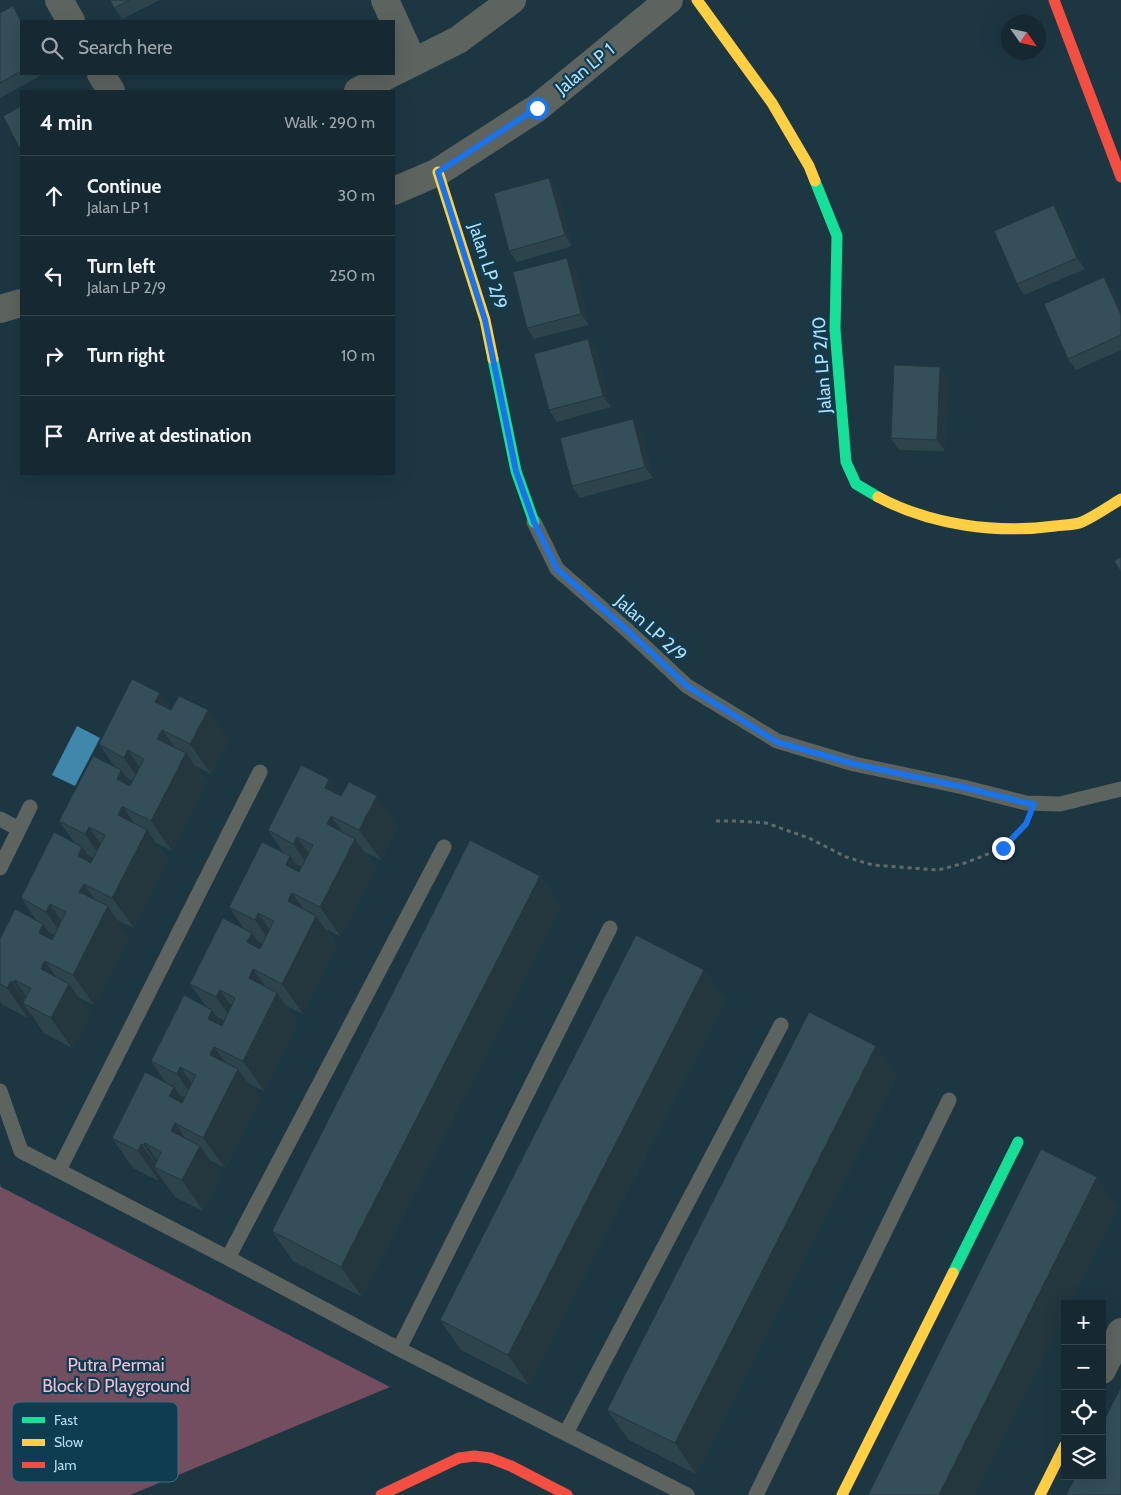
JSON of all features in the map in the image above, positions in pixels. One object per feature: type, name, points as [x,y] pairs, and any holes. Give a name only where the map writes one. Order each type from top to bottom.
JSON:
[{"type":"street","points":[[59,0],[70,20]]},
{"type":"street","points":[[384,0],[388,20]]},
{"type":"street","points":[[395,51],[399,69],[458,40],[512,0]]},
{"type":"street","name":"Jalan LP 1","points":[[395,192],[438,172],[537,108],[669,0]]},
{"type":"street","name":"Jalan LP 2/10","points":[[697,0],[772,103],[809,166],[837,236],[835,330],[846,462],[856,484],[898,508],[926,517],[977,527],[1028,530],[1080,523],[1121,499]]},
{"type":"street","points":[[1054,0],[1121,177]]},
{"type":"street","points":[[102,75],[110,90]]},
{"type":"street","points":[[360,90],[388,75]]},
{"type":"street","name":"Jalan LP 2/9","points":[[438,172],[485,320],[516,471],[534,522]]},
{"type":"street","points":[[0,309],[20,303]]},
{"type":"street","points":[[842,1495],[1018,1142]]},
{"type":"street","points":[[1106,1362],[1121,1332]]},
{"type":"street","points":[[1040,1495],[1061,1453]]},
{"type":"street","points":[[380,1495],[458,1458],[474,1456],[490,1458],[511,1466],[567,1495]]},
{"type":"lane","name":"Jalan LP 2/9","points":[[534,522],[557,569],[687,686],[777,742],[854,764],[963,787],[1026,803],[1060,804],[1121,789]]},
{"type":"lane","points":[[58,1170],[260,772]]},
{"type":"lane","points":[[0,868],[30,807]]},
{"type":"lane","points":[[0,819],[19,829]]},
{"type":"lane","points":[[228,1258],[444,847]]},
{"type":"lane","points":[[399,1349],[610,928]]},
{"type":"lane","points":[[566,1433],[781,1025]]},
{"type":"lane","points":[[0,1091],[21,1151],[399,1349],[687,1495]]},
{"type":"lane","points":[[756,1495],[949,1100]]},
{"type":"path","points":[[716,822],[736,820],[766,822],[809,838],[846,857],[873,865],[938,870],[965,863],[1003,848],[1026,824],[1034,804]]},
{"type":"green space","name":"Putra Permai Block D Playground","points":[[0,1184],[1,1187],[390,1387],[178,1475],[178,1402],[12,1402],[12,1482],[161,1482],[130,1495],[0,1495]]},
{"type":"water","points":[[77,726],[100,738],[75,786],[52,775]]},
{"type":"building","points":[[110,0],[130,0],[114,8]]},
{"type":"building","points":[[13,6],[20,20],[20,72],[0,83],[0,13]]},
{"type":"building","points":[[20,107],[20,149],[3,116]]},
{"type":"building","points":[[549,178],[565,235],[509,251],[494,193]]},
{"type":"building","points":[[1054,205],[1077,258],[1017,284],[994,231]]},
{"type":"building","points":[[567,258],[581,314],[527,328],[513,272]]},
{"type":"building","points":[[1104,277],[1121,315],[1121,335],[1068,359],[1044,304]]},
{"type":"building","points":[[588,339],[603,396],[549,410],[534,354]]},
{"type":"building","points":[[894,365],[940,367],[937,440],[891,438]]},
{"type":"building","points":[[633,419],[645,467],[572,486],[560,438]]},
{"type":"building","points":[[1121,557],[1121,572],[1114,561]]},
{"type":"building","points":[[132,679],[160,693],[155,702],[171,710],[179,696],[208,710],[190,744],[162,730],[157,739],[186,753],[151,821],[123,807],[121,808],[118,815],[147,830],[112,898],[84,884],[79,892],[108,906],[73,975],[44,962],[41,969],[69,984],[51,1018],[23,1003],[31,988],[15,980],[11,981],[7,988],[0,984],[0,939],[15,909],[43,924],[39,933],[52,940],[66,912],[50,904],[46,912],[21,898],[54,832],[82,847],[78,856],[91,863],[105,835],[89,827],[85,834],[59,821],[93,756],[121,770],[117,779],[130,786],[144,759],[128,750],[124,758],[99,744]]},
{"type":"building","points":[[301,765],[329,779],[325,788],[341,796],[349,782],[377,796],[359,830],[331,816],[327,824],[355,839],[320,907],[291,894],[288,901],[316,916],[282,984],[253,969],[249,978],[277,993],[243,1061],[213,1048],[210,1055],[238,1069],[203,1138],[175,1123],[171,1131],[200,1146],[182,1180],[154,1167],[161,1152],[145,1143],[144,1145],[141,1144],[138,1151],[112,1138],[145,1072],[174,1087],[169,1096],[182,1103],[196,1075],[180,1067],[177,1074],[151,1061],[184,995],[212,1010],[208,1019],[222,1026],[235,998],[220,990],[216,997],[190,984],[223,918],[252,933],[247,942],[260,949],[274,921],[258,913],[255,920],[229,907],[262,842],[290,856],[286,865],[299,872],[313,845],[297,837],[293,844],[268,830]]},
{"type":"building","points":[[470,840],[540,876],[341,1267],[272,1231]]},
{"type":"building","points":[[636,935],[704,970],[508,1355],[440,1320]]},
{"type":"building","points":[[809,1012],[876,1046],[675,1443],[607,1410]]},
{"type":"building","points":[[1041,1149],[1097,1177],[939,1495],[868,1495]]},
{"type":"building","points":[[1121,1387],[1121,1495],[1066,1495],[1074,1480],[1106,1480],[1106,1416]]},
{"type":"traffic: fast","points":[[815,181],[837,236],[835,330],[846,462],[856,484],[878,497]]},
{"type":"traffic: fast","points":[[493,359],[516,471],[534,522]]},
{"type":"traffic: fast","points":[[953,1273],[1018,1142]]},
{"type":"traffic: slow","points":[[697,0],[772,103],[809,166],[815,181]]},
{"type":"traffic: slow","points":[[438,172],[485,320],[493,359]]},
{"type":"traffic: slow","points":[[878,497],[898,507],[942,521],[987,528],[1010,529],[1079,523],[1121,499]]},
{"type":"traffic: slow","points":[[842,1495],[953,1273]]},
{"type":"traffic: slow","points":[[1040,1495],[1061,1453]]},
{"type":"traffic: jam","points":[[1054,0],[1121,177]]},
{"type":"traffic: jam","points":[[381,1495],[459,1458],[474,1456],[490,1458],[511,1466],[567,1495]]},
{"type":"route","points":[[537,108],[438,172],[485,320],[516,471],[534,522],[557,569],[687,686],[777,742],[854,764],[1034,804],[1026,824],[1003,848]]}]
